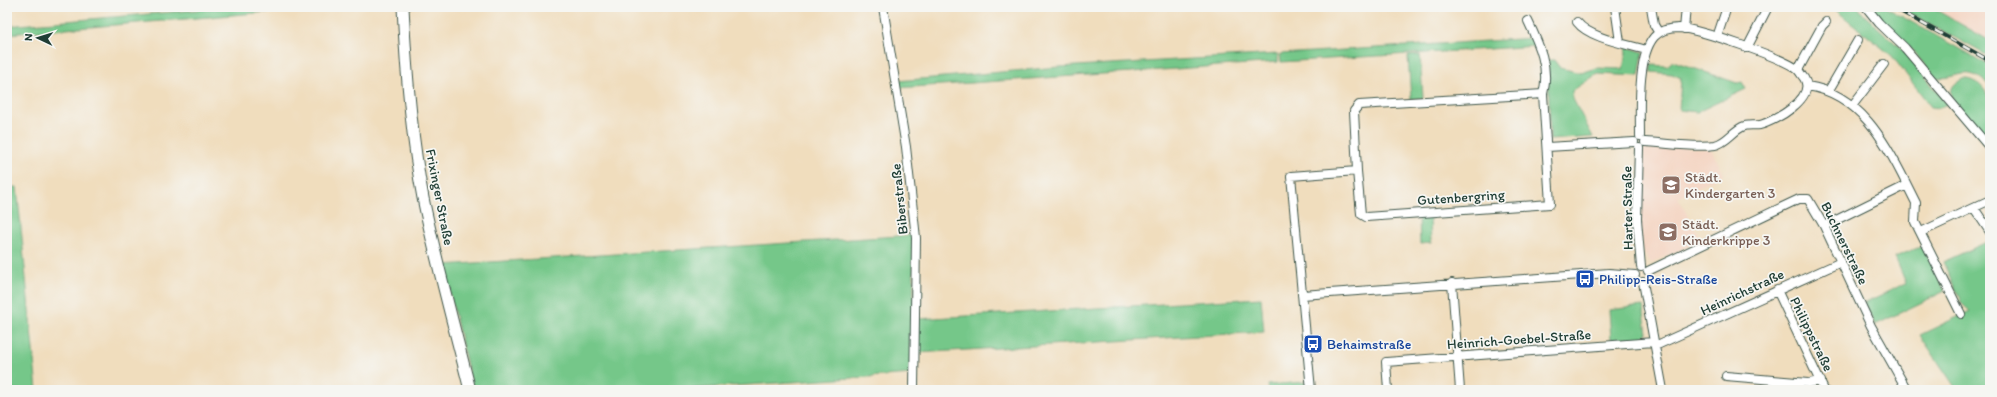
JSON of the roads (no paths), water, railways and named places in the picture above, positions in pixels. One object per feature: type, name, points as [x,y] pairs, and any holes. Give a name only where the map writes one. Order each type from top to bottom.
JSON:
[{"type":"street","name":"Frixinger Straße","points":[[403,7],[405,54],[412,128],[423,198],[470,390]]},
{"type":"street","name":"Biberstraße","points":[[883,7],[906,147],[916,238],[914,390]]},
{"type":"street","points":[[1615,7],[1620,42]]},
{"type":"street","points":[[1651,7],[1654,25],[1659,33]]},
{"type":"street","points":[[1684,29],[1686,7]]},
{"type":"street","points":[[1717,37],[1727,7]]},
{"type":"street","points":[[1747,48],[1768,7]]},
{"type":"street","points":[[1866,7],[1879,23],[1905,48],[1990,148]]},
{"type":"street","name":"Gutenbergring","points":[[1528,20],[1542,51],[1544,67],[1543,94],[1550,204],[1366,217],[1361,214],[1354,111],[1359,105],[1543,94]]},
{"type":"street","points":[[1547,147],[1640,142],[1708,145],[1721,143],[1740,127],[1761,124],[1792,108],[1800,100],[1806,86],[1798,70],[1717,37],[1674,28],[1659,33],[1646,50],[1586,31],[1577,22]]},
{"type":"street","points":[[1798,70],[1822,26],[1826,22]]},
{"type":"street","points":[[1829,90],[1858,40]]},
{"type":"street","name":"Harter Straße","points":[[1643,282],[1649,276],[1645,269],[1637,219],[1643,61],[1646,50]]},
{"type":"street","points":[[1852,106],[1884,64]]},
{"type":"street","points":[[1806,86],[1829,90],[1852,106],[1870,123],[1896,162],[1916,203],[1915,222],[1960,314]]},
{"type":"street","points":[[1311,390],[1291,176],[1357,172]]},
{"type":"street","points":[[1824,226],[1907,185]]},
{"type":"street","name":"Buchnerstraße","points":[[1645,269],[1804,198],[1811,202],[1824,226],[1871,326],[1907,390]]},
{"type":"street","points":[[1921,232],[1990,200]]},
{"type":"street","points":[[1974,208],[1990,232]]},
{"type":"street","name":"Heinrichstraße","points":[[1655,344],[1840,262]]},
{"type":"street","name":"Harter Straße","points":[[1635,275],[1636,270],[1645,269]]},
{"type":"street","points":[[1302,295],[1452,283],[1609,273],[1635,275],[1637,280],[1643,282],[1663,390]]},
{"type":"street","points":[[1452,283],[1460,390]]},
{"type":"street","name":"Philippstraße","points":[[1777,290],[1824,390]]},
{"type":"street","name":"Heinrich-Goebel-Straße","points":[[1388,390],[1386,362],[1457,356],[1655,344]]},
{"type":"street","points":[[1726,376],[1808,383],[1820,381]]},
{"type":"railway","points":[[1893,7],[1990,61]]},
{"type":"place","name":"Städt. Kindergarten 3","points":[[1671,185]]},
{"type":"place","name":"Städt. Kinderkrippe 3","points":[[1668,232]]},
{"type":"place","name":"Philipp-Reis-Straße","points":[[1585,279]]},
{"type":"place","name":"Behaimstraße","points":[[1313,344]]}]
